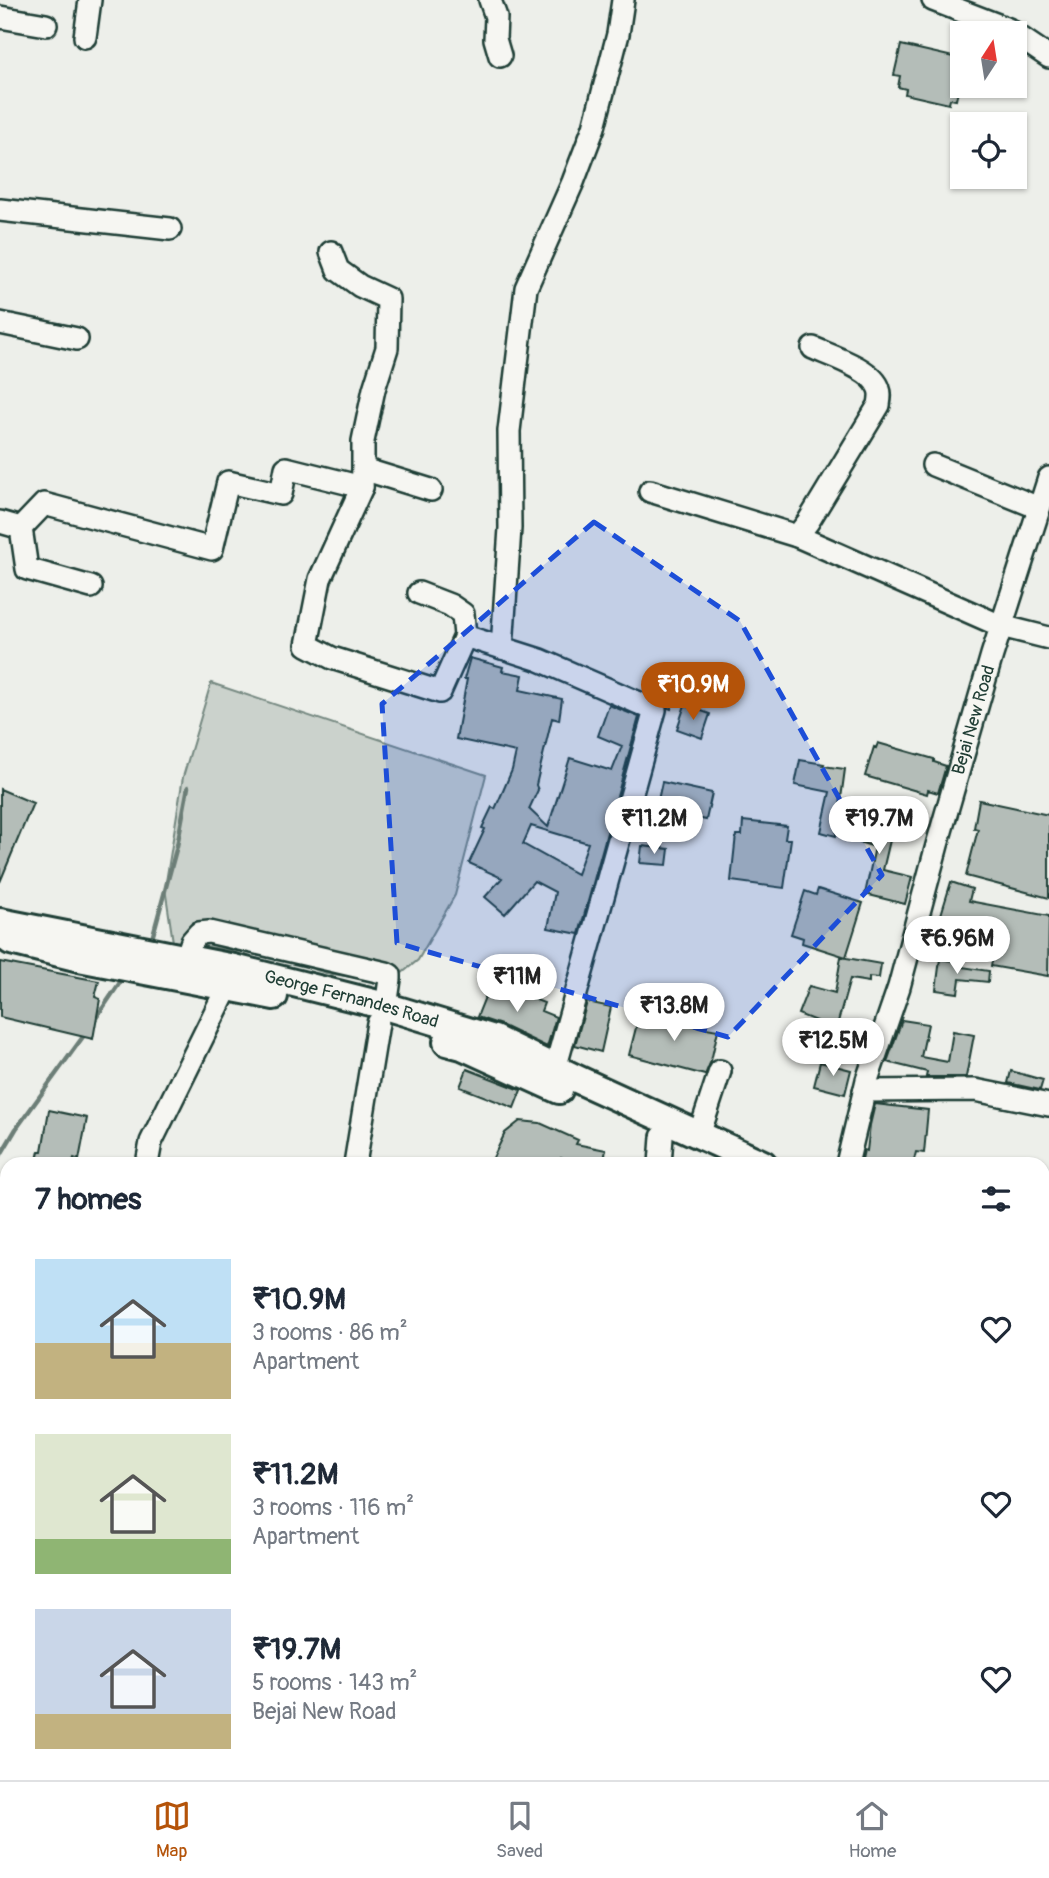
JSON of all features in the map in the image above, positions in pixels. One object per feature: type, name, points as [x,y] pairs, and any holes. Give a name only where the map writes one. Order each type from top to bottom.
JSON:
[{"type":"main road","name":"George Fernandes Road","points":[[0,922],[234,968],[382,1015],[462,1046],[705,1157]]},
{"type":"main road","name":"George Fernandes Road","points":[[0,938],[79,958],[495,1039],[748,1157]]},
{"type":"street","points":[[85,37],[90,0]]},
{"type":"street","points":[[490,0],[496,17],[495,39],[500,56]]},
{"type":"street","points":[[502,648],[510,528],[509,431],[526,288],[594,127],[618,34],[623,0]]},
{"type":"street","points":[[933,0],[987,21]]},
{"type":"street","points":[[0,17],[46,25]]},
{"type":"street","points":[[1027,43],[1049,57]]},
{"type":"street","points":[[0,210],[170,229]]},
{"type":"street","points":[[331,252],[338,270],[360,286],[388,299],[387,348],[374,389],[363,441],[363,478],[320,579],[307,645],[332,658],[440,692],[465,636],[463,614],[450,605],[419,593]]},
{"type":"street","points":[[0,323],[76,340]]},
{"type":"street","points":[[797,536],[879,405],[881,396],[879,385],[866,372],[813,348]]},
{"type":"street","points":[[933,465],[1039,508]]},
{"type":"street","points":[[91,587],[27,569],[10,525],[44,504],[212,550],[228,482],[281,494],[286,468],[431,490]]},
{"type":"street","name":"Bejai New Road","points":[[849,1157],[864,1091],[898,987],[1001,626],[1049,478]]},
{"type":"street","points":[[650,491],[797,536],[1001,626],[1049,638]]},
{"type":"street","points":[[465,636],[540,660],[655,710],[555,1069]]},
{"type":"street","points":[[148,1157],[151,1142],[228,986]]},
{"type":"street","points":[[356,1157],[382,1015]]},
{"type":"street","points":[[699,1135],[720,1071]]},
{"type":"street","points":[[864,1091],[975,1090],[1049,1105]]},
{"type":"street","points":[[661,1157],[662,1137]]},
{"type":"highlighted area","points":[[594,522],[740,621],[882,875],[728,1037],[397,943],[382,704]]},
{"type":"shaded area","points":[[211,683],[486,775],[455,895],[418,960],[390,983],[326,973],[271,956],[173,942],[165,888],[183,777]]},
{"type":"building","points":[[901,45],[950,56],[950,98],[956,100],[950,99],[949,104],[905,94],[906,89],[898,87],[900,76],[894,75]]},
{"type":"building","points":[[470,658],[503,667],[502,671],[523,675],[520,690],[562,699],[559,720],[552,718],[536,785],[538,790],[529,809],[548,827],[570,758],[612,771],[622,746],[598,736],[609,705],[639,717],[579,934],[548,928],[555,892],[534,881],[505,914],[485,897],[502,878],[469,863],[485,829],[482,828],[492,807],[495,809],[512,770],[516,752],[456,739],[467,679],[464,679]],"holes":[[[531,826],[588,843],[577,874],[523,844]]]},
{"type":"building","points":[[656,680],[677,684],[671,709],[665,701],[653,695]]},
{"type":"building","points":[[685,705],[710,714],[702,738],[677,729]]},
{"type":"building","points":[[878,743],[934,759],[934,762],[946,766],[938,793],[928,790],[927,794],[865,776],[874,747],[876,748]]},
{"type":"building","points":[[800,760],[845,769],[836,836],[821,832],[830,792],[795,785]]},
{"type":"building","points":[[662,782],[712,793],[706,820],[656,809]]},
{"type":"building","points":[[0,789],[33,803],[0,882]]},
{"type":"building","points":[[979,800],[1049,815],[1049,898],[966,876],[978,829],[974,828]]},
{"type":"building","points":[[855,809],[895,819],[883,870],[912,877],[905,904],[865,894],[875,847],[846,838]]},
{"type":"building","points":[[743,821],[787,826],[785,839],[791,839],[784,888],[731,881],[736,835],[742,835]]},
{"type":"building","points":[[642,846],[669,849],[667,865],[640,863]]},
{"type":"building","points":[[951,882],[972,889],[969,901],[1049,916],[1048,976],[991,966],[997,935],[971,931],[972,928],[940,918]]},
{"type":"building","points":[[818,889],[863,903],[846,957],[802,943],[803,938],[791,934],[805,891],[816,895]]},
{"type":"building","points":[[841,957],[881,964],[879,978],[869,977],[869,982],[850,979],[836,1029],[798,1014],[809,986],[835,993]]},
{"type":"building","points":[[940,959],[962,962],[962,967],[989,971],[988,982],[960,979],[958,993],[936,990]]},
{"type":"building","points":[[0,962],[99,981],[95,997],[100,999],[93,1039],[0,1017]]},
{"type":"building","points":[[491,982],[544,1003],[541,1011],[556,1017],[547,1047],[501,1025],[477,1017]]},
{"type":"building","points":[[587,1002],[611,1007],[601,1052],[575,1045]]},
{"type":"building","points":[[640,1012],[674,1018],[673,1022],[718,1030],[705,1075],[629,1055]]},
{"type":"building","points":[[902,1020],[928,1024],[921,1057],[948,1062],[953,1031],[974,1035],[966,1077],[926,1077],[927,1072],[887,1062]]},
{"type":"building","points":[[820,1062],[851,1070],[845,1094],[814,1086]]},
{"type":"building","points":[[467,1069],[521,1090],[514,1108],[460,1087]]},
{"type":"building","points":[[1011,1071],[1043,1080],[1040,1090],[1008,1083]]},
{"type":"building","points":[[875,1104],[928,1110],[924,1153],[916,1152],[915,1157],[862,1157],[864,1150],[867,1151]]},
{"type":"building","points":[[49,1110],[87,1118],[80,1157],[38,1157],[39,1151],[42,1151]]},
{"type":"building","points":[[520,1121],[540,1123],[578,1140],[576,1144],[606,1150],[604,1157],[493,1157],[505,1133]]},
{"type":"waterway","points":[[153,935],[177,846],[188,787]]},
{"type":"waterway","points":[[94,1021],[123,978]]},
{"type":"waterway","points":[[0,1156],[16,1129],[85,1034]]}]
